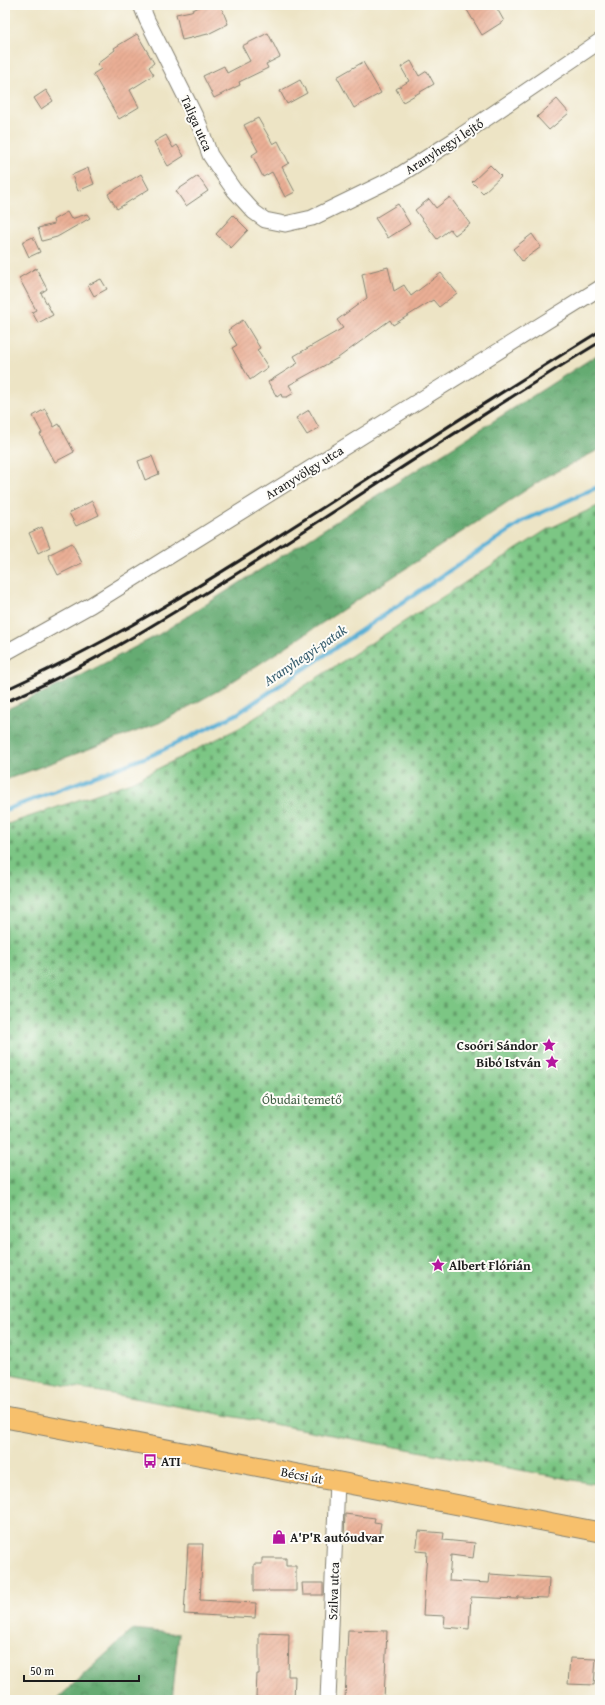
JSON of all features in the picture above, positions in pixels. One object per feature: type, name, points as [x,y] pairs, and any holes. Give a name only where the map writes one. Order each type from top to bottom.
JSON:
[{"type":"main road","name":"Bécsi út","points":[[5,1418],[600,1532]]},
{"type":"street","name":"Taliga utca","points":[[141,5],[199,124],[210,154],[218,167],[234,190],[254,212],[266,220],[276,223]]},
{"type":"street","name":"Aranyhegyi lejtő","points":[[276,223],[285,224],[304,221],[398,176],[456,139],[600,41]]},
{"type":"street","name":"Aranyvölgy utca","points":[[5,653],[91,605],[600,288]]},
{"type":"street","name":"Szilva utca","points":[[328,1700],[337,1482]]},
{"type":"green space","points":[[600,353],[600,449],[546,477],[221,689],[159,723],[5,780],[5,710],[82,675],[158,635]]},
{"type":"green space","name":"Óbudai temető","points":[[600,505],[600,1485],[5,1374],[5,825],[131,782],[239,728],[548,529]]},
{"type":"green space","points":[[133,1629],[179,1634],[172,1700],[56,1700]]},
{"type":"building","points":[[203,5],[218,5],[222,9],[228,24],[208,34],[182,40],[176,14],[191,11]]},
{"type":"building","points":[[464,5],[495,5],[504,21],[482,35]]},
{"type":"building","points":[[268,33],[280,57],[266,64],[268,68],[239,82],[240,85],[214,98],[203,76],[224,66],[227,73],[250,61],[242,46]]},
{"type":"building","points":[[137,34],[154,63],[149,67],[154,75],[130,90],[139,107],[119,119],[93,74],[101,69],[97,64],[115,50],[114,48]]},
{"type":"building","points":[[411,61],[419,76],[427,71],[434,84],[403,102],[396,89],[409,81],[401,67]]},
{"type":"building","points":[[363,62],[381,93],[354,108],[337,77]]},
{"type":"building","points":[[300,80],[307,93],[287,104],[280,91]]},
{"type":"building","points":[[46,90],[53,101],[41,109],[34,98]]},
{"type":"building","points":[[557,99],[569,113],[549,130],[537,117]]},
{"type":"building","points":[[258,118],[273,144],[278,141],[289,163],[282,167],[295,192],[285,197],[272,172],[263,177],[252,155],[258,151],[244,125]]},
{"type":"building","points":[[166,135],[173,148],[177,145],[184,156],[168,166],[154,142]]},
{"type":"building","points":[[490,165],[501,176],[483,193],[472,182]]},
{"type":"building","points":[[88,168],[94,184],[78,191],[72,175]]},
{"type":"building","points":[[141,174],[149,189],[117,209],[108,194]]},
{"type":"building","points":[[198,176],[208,191],[186,206],[176,191]]},
{"type":"building","points":[[450,197],[470,224],[455,235],[450,229],[437,239],[415,210],[429,199],[436,208]]},
{"type":"building","points":[[398,204],[410,224],[388,238],[375,218]]},
{"type":"building","points":[[67,212],[71,219],[87,214],[90,218],[57,237],[42,241],[38,228],[54,224],[53,220]]},
{"type":"building","points":[[233,215],[248,230],[231,248],[216,234]]},
{"type":"building","points":[[532,234],[541,247],[522,261],[513,249]]},
{"type":"building","points":[[33,237],[40,252],[29,257],[22,242]]},
{"type":"building","points":[[388,267],[394,291],[404,285],[411,296],[441,273],[457,293],[439,307],[433,300],[393,325],[390,320],[338,358],[289,385],[294,393],[287,397],[282,397],[281,394],[277,397],[268,382],[298,363],[294,356],[343,328],[337,320],[367,298],[362,274]]},
{"type":"building","points":[[36,268],[47,289],[41,293],[53,315],[38,323],[32,312],[36,310],[19,278]]},
{"type":"building","points":[[101,279],[107,289],[94,296],[88,285]]},
{"type":"building","points":[[243,320],[260,348],[257,350],[268,367],[250,380],[232,348],[237,345],[228,330]]},
{"type":"building","points":[[45,409],[54,427],[59,424],[74,452],[55,462],[40,434],[42,433],[33,416]]},
{"type":"building","points":[[309,410],[319,428],[307,435],[296,418]]},
{"type":"building","points":[[152,456],[159,474],[145,480],[138,461]]},
{"type":"building","points":[[92,501],[99,515],[76,526],[69,513]]},
{"type":"building","points":[[42,527],[50,547],[38,553],[29,533]]},
{"type":"building","points":[[72,543],[82,563],[58,575],[48,555]]},
{"type":"building","points":[[345,1514],[375,1518],[374,1522],[381,1523],[378,1540],[372,1539],[371,1543],[344,1539]]},
{"type":"building","points":[[419,1531],[444,1533],[443,1540],[475,1543],[473,1558],[451,1555],[449,1581],[489,1583],[490,1574],[549,1578],[548,1598],[518,1597],[517,1599],[471,1597],[469,1629],[444,1627],[445,1616],[423,1615],[427,1552],[416,1551]]},
{"type":"building","points":[[188,1544],[203,1544],[200,1600],[256,1603],[255,1618],[184,1614]]},
{"type":"building","points":[[262,1558],[286,1558],[286,1566],[296,1566],[296,1591],[254,1591],[254,1564],[262,1564]]},
{"type":"building","points":[[302,1583],[323,1583],[323,1595],[303,1595]]},
{"type":"building","points":[[348,1630],[387,1631],[384,1700],[345,1700]]},
{"type":"building","points":[[259,1633],[289,1634],[288,1676],[295,1676],[294,1700],[266,1700],[266,1698],[256,1697],[257,1674],[259,1674]]},
{"type":"building","points":[[570,1658],[596,1659],[594,1685],[568,1684]]},
{"type":"waterway","name":"Aranyhegyi-patak","points":[[5,810],[152,755],[237,714],[525,520],[600,486]]},
{"type":"railway","points":[[5,690],[98,644],[233,565],[600,331]]},
{"type":"railway","points":[[5,702],[37,688],[99,656],[160,621],[249,566],[511,397],[600,342]]},
{"type":"place","name":"Csoóri Sándor","points":[[549,1045]]},
{"type":"place","name":"Bibó István","points":[[552,1062]]},
{"type":"place","name":"Albert Flórián","points":[[438,1265]]},
{"type":"place","name":"ATI","points":[[150,1461]]},
{"type":"place","name":"A'P'R autóudvar","points":[[279,1537]]}]
